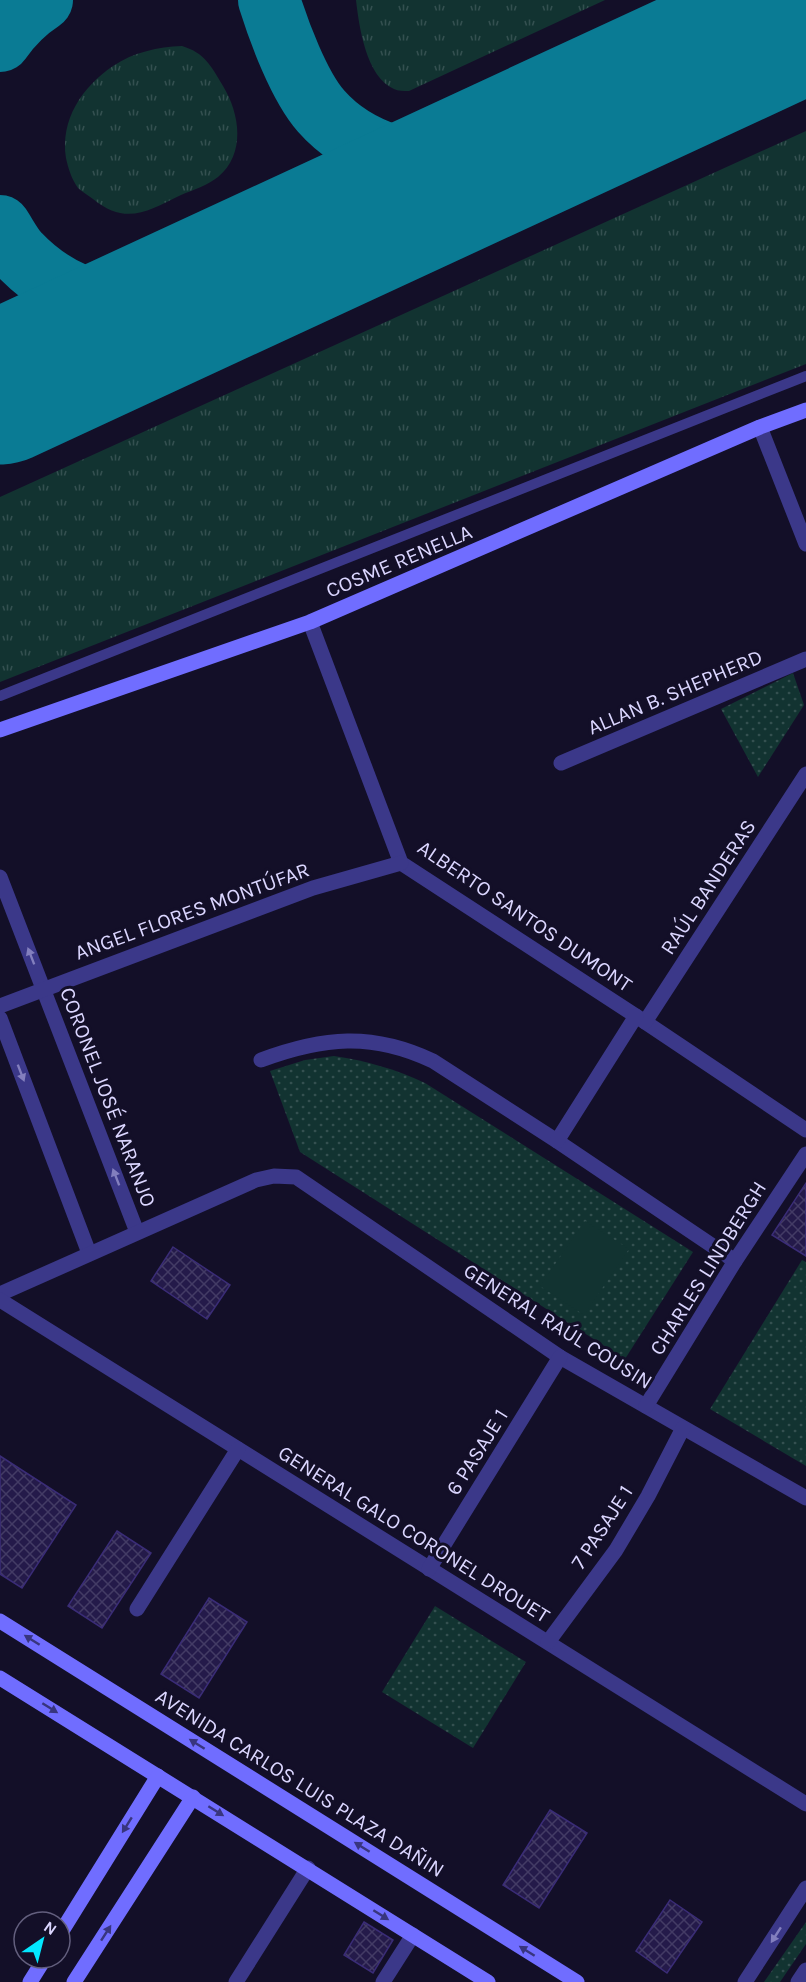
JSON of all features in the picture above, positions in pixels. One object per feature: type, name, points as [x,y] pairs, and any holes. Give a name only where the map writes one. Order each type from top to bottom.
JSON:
[{"type":"street","name":"COSME RENELLA","points":[[0,730],[310,622],[760,427],[806,410]]},
{"type":"street","points":[[760,427],[806,544]]},
{"type":"street","name":"ALBERTO SANTOS DUMONT","points":[[310,622],[401,863],[641,1019],[806,1130]]},
{"type":"street","name":"ALLAN B. SHEPHERD","points":[[561,764],[806,659]]},
{"type":"street","name":"RAÚL BANDERAS","points":[[557,1141],[806,774]]},
{"type":"street","name":"ANGEL FLORES MONTÚFAR","points":[[0,1006],[313,888],[401,863]]},
{"type":"street","name":"CORONEL JOSÉ NARANJO","points":[[0,877],[137,1232]]},
{"type":"street","points":[[0,1018],[89,1253]]},
{"type":"street","points":[[261,1060],[292,1048],[321,1042],[354,1040],[413,1051],[434,1061],[557,1141],[735,1261]]},
{"type":"street","name":"CHARLES LINDBERGH","points":[[646,1406],[735,1261],[806,1154]]},
{"type":"street","name":"GENERAL RAÚL COUSIN","points":[[137,1232],[256,1180],[274,1176],[296,1177],[560,1357],[806,1498]]},
{"type":"street","points":[[0,1294],[137,1232]]},
{"type":"street","name":"GENERAL GALO CORONEL DROUET","points":[[0,1300],[806,1804]]},
{"type":"street","name":"6 PASAJE 1","points":[[429,1569],[560,1357]]},
{"type":"street","name":"7 PASAJE 1","points":[[548,1642],[616,1550],[648,1496],[683,1428]]},
{"type":"street","points":[[137,1609],[238,1449]]},
{"type":"street","name":"AVENIDA CARLOS LUIS PLAZA DAÑIN","points":[[0,1621],[577,1982]]},
{"type":"street","points":[[0,1678],[488,1982]]},
{"type":"street","points":[[72,1915],[158,1776]]},
{"type":"street","points":[[74,1982],[193,1797]]},
{"type":"street","points":[[236,1982],[308,1868]]},
{"type":"street","points":[[745,1982],[806,1888]]},
{"type":"street","points":[[384,1982],[413,1935]]},
{"type":"street","points":[[798,1982],[806,1970]]},
{"type":"lane","points":[[0,696],[806,376]]},
{"type":"green space","points":[[356,0],[605,0],[409,91],[399,91],[384,83],[370,62],[359,23]]},
{"type":"green space","points":[[182,46],[196,52],[207,61],[229,97],[237,133],[233,157],[218,177],[200,187],[137,213],[116,212],[78,188],[72,178],[66,158],[65,144],[70,118],[83,94],[113,66],[146,51]]},
{"type":"green space","points":[[806,131],[806,364],[0,682],[0,497]]},
{"type":"green space","points":[[793,673],[804,705],[758,777],[721,709]]},
{"type":"green space","points":[[334,1056],[381,1066],[425,1083],[693,1252],[625,1359],[300,1152],[270,1071],[305,1060]]},
{"type":"green space","points":[[585,1221],[629,1249],[584,1315],[540,1286]]},
{"type":"green space","points":[[802,1260],[806,1262],[806,1466],[710,1409]]},
{"type":"green space","points":[[435,1606],[526,1662],[473,1748],[382,1692]]},
{"type":"green space","points":[[806,1922],[806,1944],[780,1982],[764,1982]]},
{"type":"building","points":[[806,1183],[806,1256],[772,1235]]},
{"type":"building","points":[[173,1247],[230,1285],[207,1319],[151,1281]]},
{"type":"building","points":[[0,1456],[76,1505],[22,1588],[0,1574]]},
{"type":"building","points":[[117,1531],[151,1553],[102,1628],[68,1606]]},
{"type":"building","points":[[209,1598],[247,1622],[199,1698],[161,1674]]},
{"type":"building","points":[[550,1810],[587,1833],[539,1908],[503,1885]]},
{"type":"building","points":[[670,1900],[702,1922],[667,1973],[636,1951]]},
{"type":"building","points":[[364,1922],[393,1940],[373,1973],[344,1955]]},
{"type":"taxiway","points":[[0,41],[19,18],[42,0]]},
{"type":"taxiway","points":[[269,0],[284,43],[305,88],[321,111],[352,137],[390,155],[431,163],[472,162],[516,149]]},
{"type":"taxiway","points":[[0,226],[18,253],[37,271],[57,285],[78,295],[122,305],[170,303],[195,298]]},
{"type":"runway","points":[[0,388],[806,15]]}]
